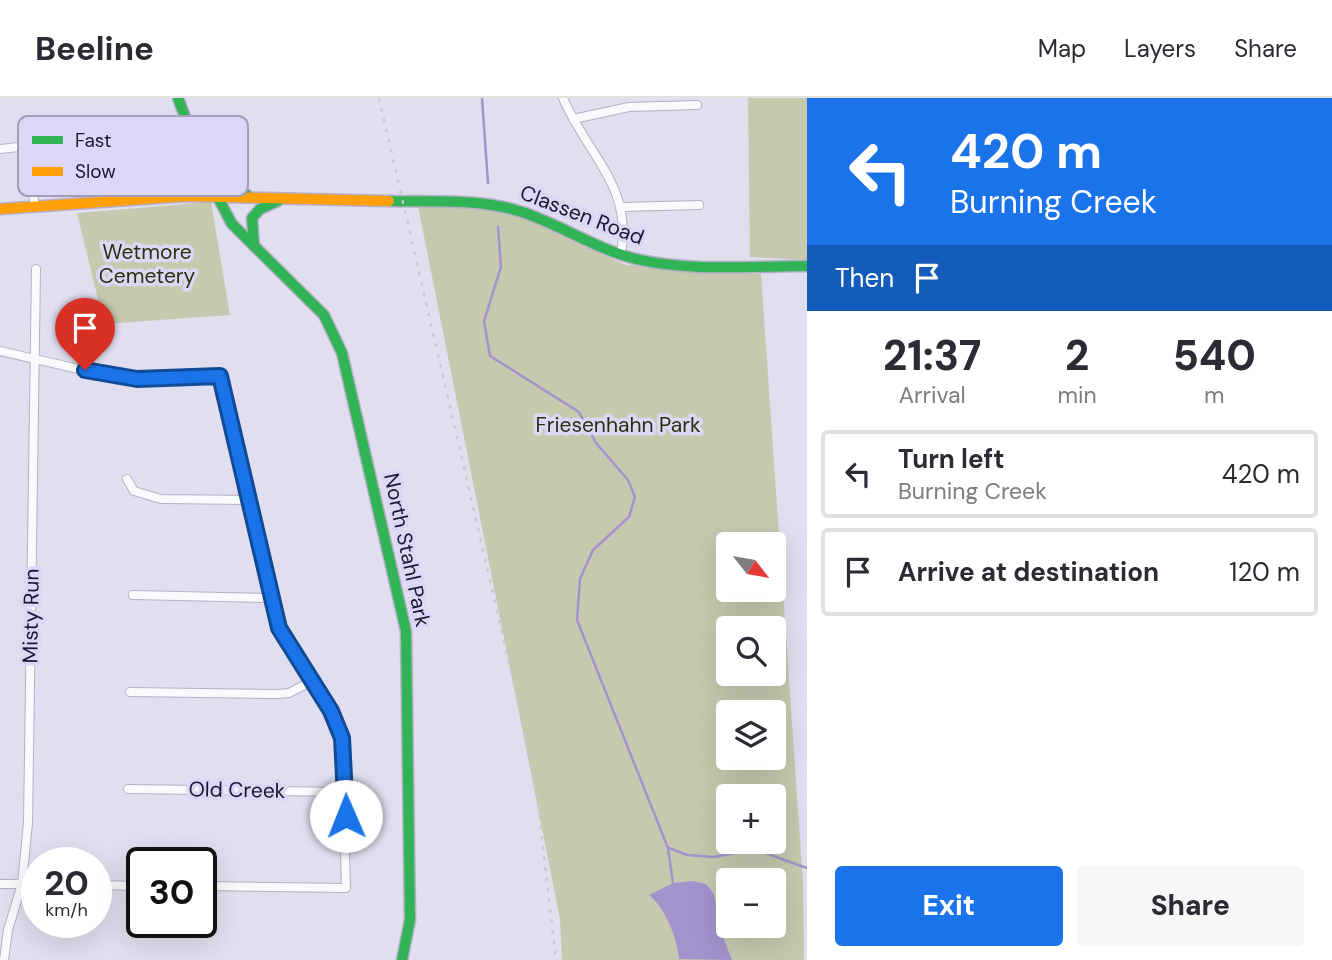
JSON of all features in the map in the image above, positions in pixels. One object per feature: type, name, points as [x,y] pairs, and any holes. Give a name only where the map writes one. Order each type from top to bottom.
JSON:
[{"type":"street","name":"North Stahl Park","points":[[178,98],[185,116]]},
{"type":"street","points":[[563,98],[573,119],[604,165],[621,206],[624,238],[621,254]]},
{"type":"street","points":[[573,119],[629,107],[697,105]]},
{"type":"street","points":[[0,149],[18,148]]},
{"type":"street","points":[[33,196],[35,207]]},
{"type":"street","points":[[248,196],[252,198]]},
{"type":"street","name":"Classen Road","points":[[0,209],[177,197],[482,203],[513,207],[621,254],[666,264],[807,266]]},
{"type":"street","name":"North Stahl Park","points":[[217,197],[232,224],[308,297],[324,315],[336,335],[406,631],[410,920],[402,960]]},
{"type":"street","points":[[254,246],[252,218],[260,209],[280,200]]},
{"type":"street","points":[[621,206],[699,205]]},
{"type":"street","name":"Misty Run","points":[[25,847],[29,809],[36,269]]},
{"type":"street","points":[[0,351],[137,379],[220,376],[271,598],[284,637],[339,728],[344,747],[346,888],[217,886]]},
{"type":"street","points":[[127,479],[134,491],[154,498],[249,500]]},
{"type":"street","points":[[133,595],[271,598]]},
{"type":"street","points":[[130,692],[276,694],[289,693],[312,681]]},
{"type":"street","name":"Old Creek","points":[[128,789],[346,792]]},
{"type":"street","points":[[0,884],[21,884]]},
{"type":"street","name":"Misty Run","points":[[4,960],[8,930],[21,887]]},
{"type":"green space","points":[[748,98],[807,98],[807,260],[750,257]]},
{"type":"green space","name":"Wetmore Cemetery","points":[[211,202],[230,315],[104,324],[77,213]]},
{"type":"green space","name":"Friesenhahn Park","points":[[418,206],[480,208],[523,218],[626,265],[761,274],[779,532],[716,532],[716,602],[784,602],[785,616],[716,616],[716,686],[786,686],[786,636],[803,883],[804,960],[562,960],[560,919]]},
{"type":"shaded area","points":[[693,881],[706,884],[714,894],[716,938],[723,938],[732,960],[679,959],[669,924],[660,907],[649,895],[673,883]]},
{"type":"waterway","points":[[482,98],[488,183]]},
{"type":"waterway","points":[[498,227],[501,267],[484,321],[490,356],[579,412],[596,443],[628,480],[635,497],[629,517],[593,550],[580,579],[577,620],[668,848],[673,883]]},
{"type":"waterway","points":[[669,848],[687,855],[714,857],[754,849],[807,868]]},
{"type":"railway","points":[[379,98],[518,702],[537,796],[556,960]]},
{"type":"traffic: fast","points":[[178,98],[185,116]]},
{"type":"traffic: fast","points":[[217,196],[232,224],[324,315],[342,353],[406,631],[410,920],[402,960]]},
{"type":"traffic: fast","points":[[254,246],[252,218],[260,209],[278,201]]},
{"type":"traffic: fast","points":[[389,201],[456,202],[506,208],[536,217],[621,255],[657,263],[721,267],[807,266]]},
{"type":"traffic: slow","points":[[0,209],[187,196],[389,201]]},
{"type":"route","points":[[85,370],[137,379],[220,376],[279,628],[331,711],[342,738],[346,816]]}]
